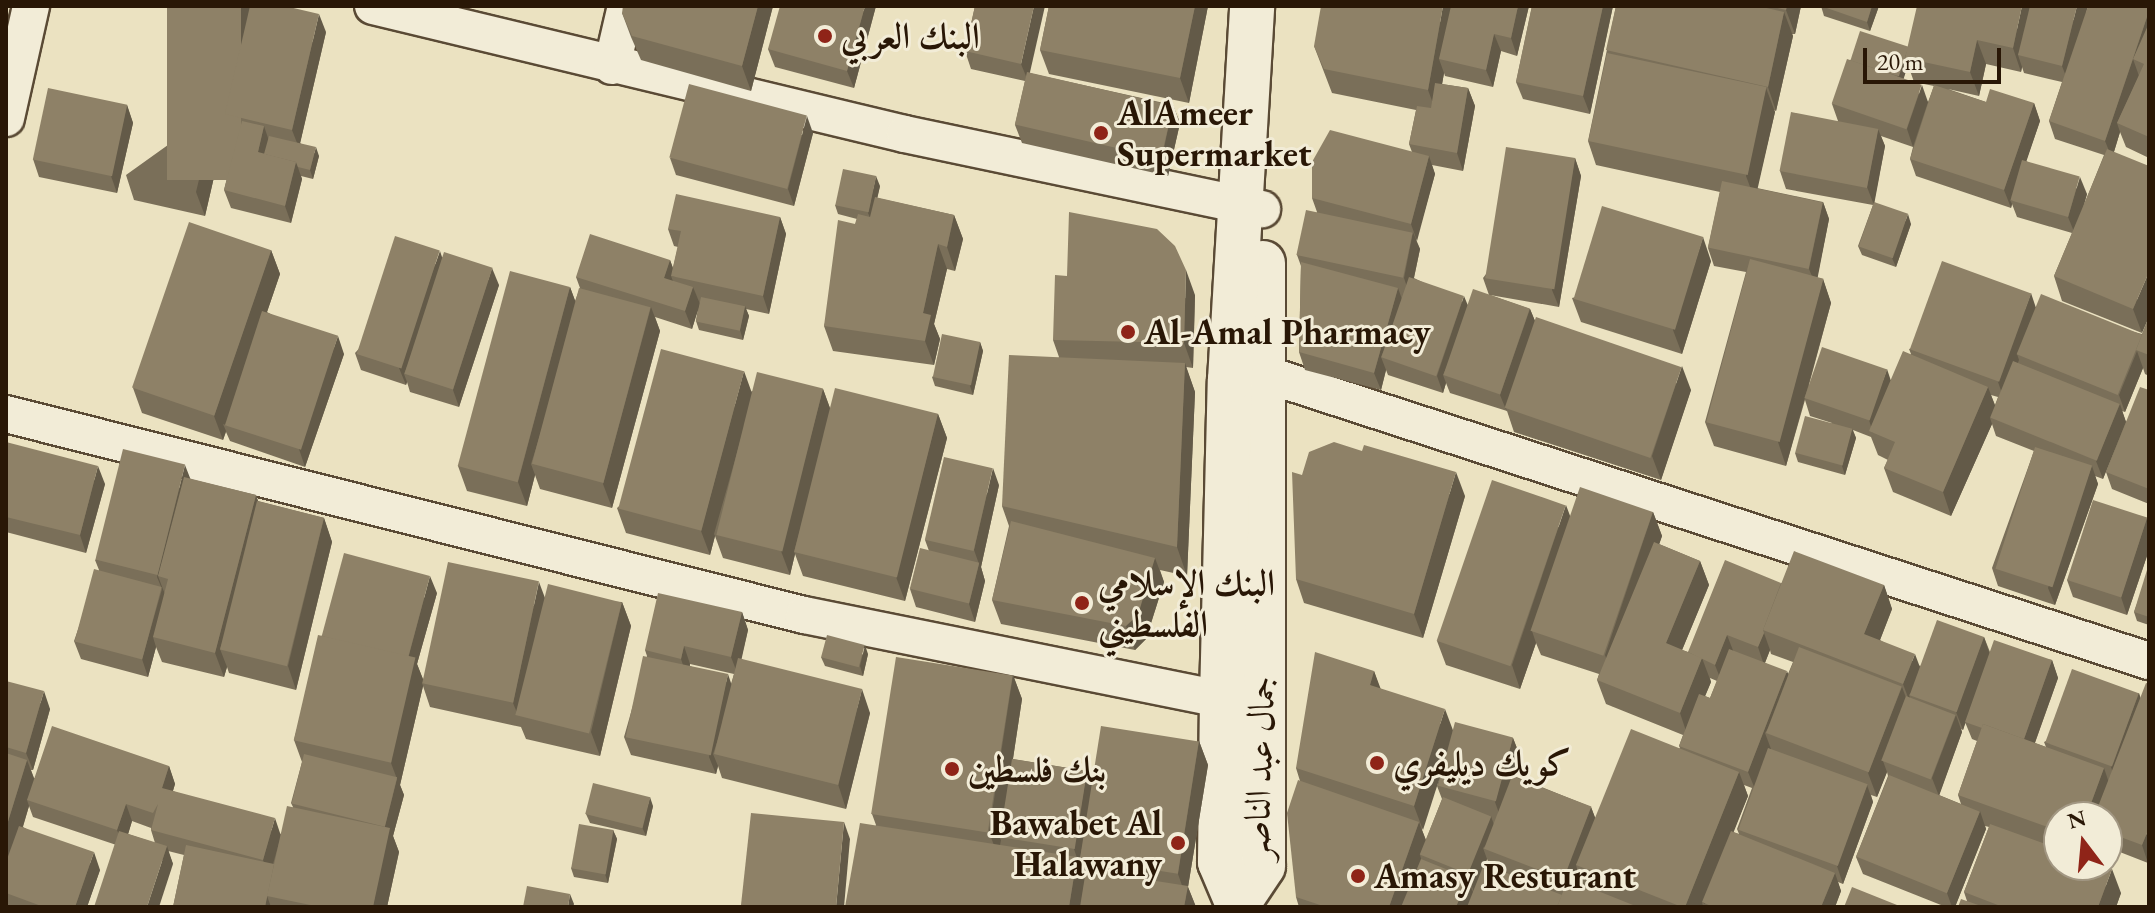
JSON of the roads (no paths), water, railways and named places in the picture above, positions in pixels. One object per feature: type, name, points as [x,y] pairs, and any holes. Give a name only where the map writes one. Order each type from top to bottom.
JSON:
[{"type":"main road","name":"جمال عبد الناصر","points":[[1239,904],[1263,866],[1242,703],[1252,6]]},
{"type":"main road","name":"جمال عبد الناصر","points":[[1242,703],[1265,374],[1250,207],[1280,6]]},
{"type":"street","points":[[373,6],[612,66],[1250,207]]},
{"type":"street","points":[[612,66],[626,6]]},
{"type":"street","points":[[6,118],[22,13]]},
{"type":"street","points":[[1265,374],[2149,661]]},
{"type":"street","points":[[6,414],[804,615],[1242,703]]},
{"type":"place","name":"البنك العربي","points":[[825,36]]},
{"type":"place","name":"AlAmeer Supermarket","points":[[1101,133]]},
{"type":"place","name":"Al-Amal Pharmacy","points":[[1128,332]]},
{"type":"place","name":"البنك الإسلامي الفلسطيني","points":[[1082,603]]},
{"type":"place","name":"كويك ديليفري","points":[[1377,763]]},
{"type":"place","name":"بنك فلسطين","points":[[952,769]]},
{"type":"place","name":"Bawabet Al Halawany","points":[[1178,843]]},
{"type":"place","name":"Amasy Resturant","points":[[1358,876]]}]
